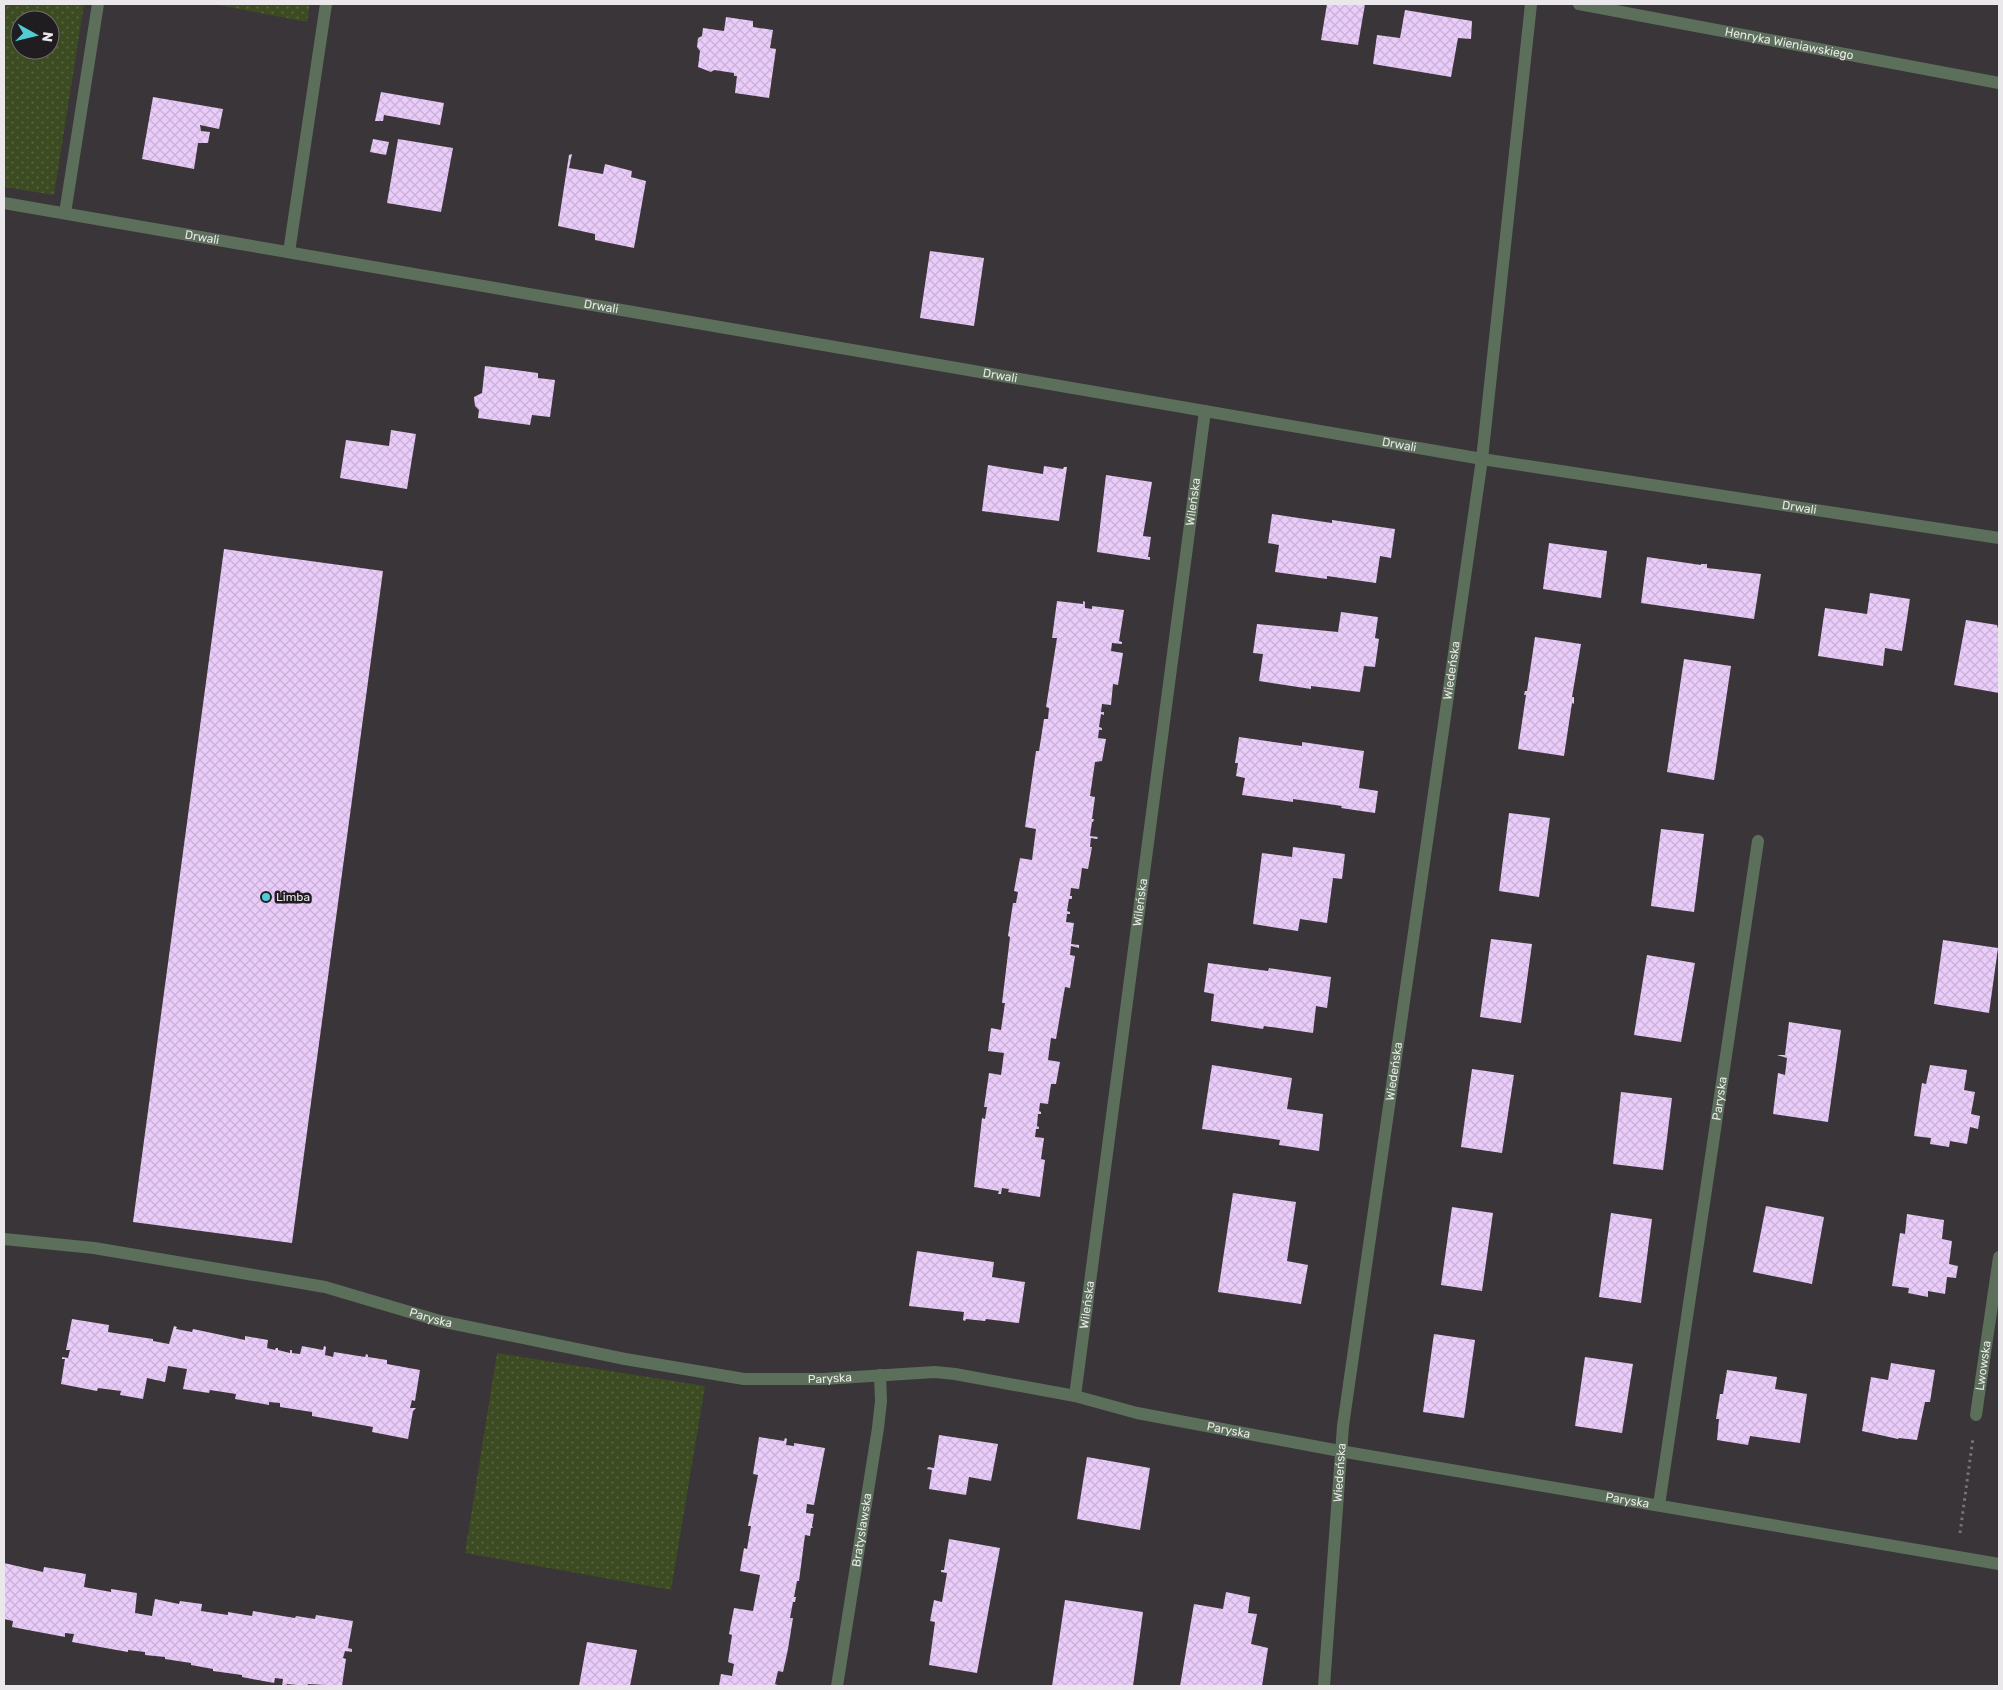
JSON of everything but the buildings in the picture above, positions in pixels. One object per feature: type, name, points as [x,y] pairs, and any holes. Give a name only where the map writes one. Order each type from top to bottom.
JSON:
[{"type":"street","points":[[65,213],[98,4]]},
{"type":"street","points":[[289,252],[326,4]]},
{"type":"street","name":"Wiedeńska","points":[[1324,1686],[1340,1451],[1482,459],[1531,4]]},
{"type":"street","name":"Henryka Wieniawskiego","points":[[1579,4],[1999,83]]},
{"type":"street","name":"Drwali","points":[[4,203],[1482,459],[1999,538]]},
{"type":"street","name":"Wileńska","points":[[1075,1396],[1205,410]]},
{"type":"street","name":"Paryska","points":[[1658,1505],[1758,841]]},
{"type":"street","name":"Paryska","points":[[4,1239],[94,1248],[325,1287],[440,1321],[625,1359],[744,1379],[823,1380],[935,1372],[955,1374],[1075,1396],[1137,1413],[1340,1451],[1999,1564]]},
{"type":"street","name":"Lwowska","points":[[1976,1415],[1999,1257]]},
{"type":"street","name":"Bratysławska","points":[[837,1686],[878,1428],[881,1401],[880,1375]]},
{"type":"path","points":[[1960,1533],[1976,1415]]},
{"type":"green space","points":[[4,4],[84,4],[54,195],[4,187]]},
{"type":"green space","points":[[213,4],[310,4],[307,22]]},
{"type":"green space","points":[[497,1353],[705,1386],[671,1590],[465,1553]]},
{"type":"place","name":"Limba","points":[[266,897]]}]
